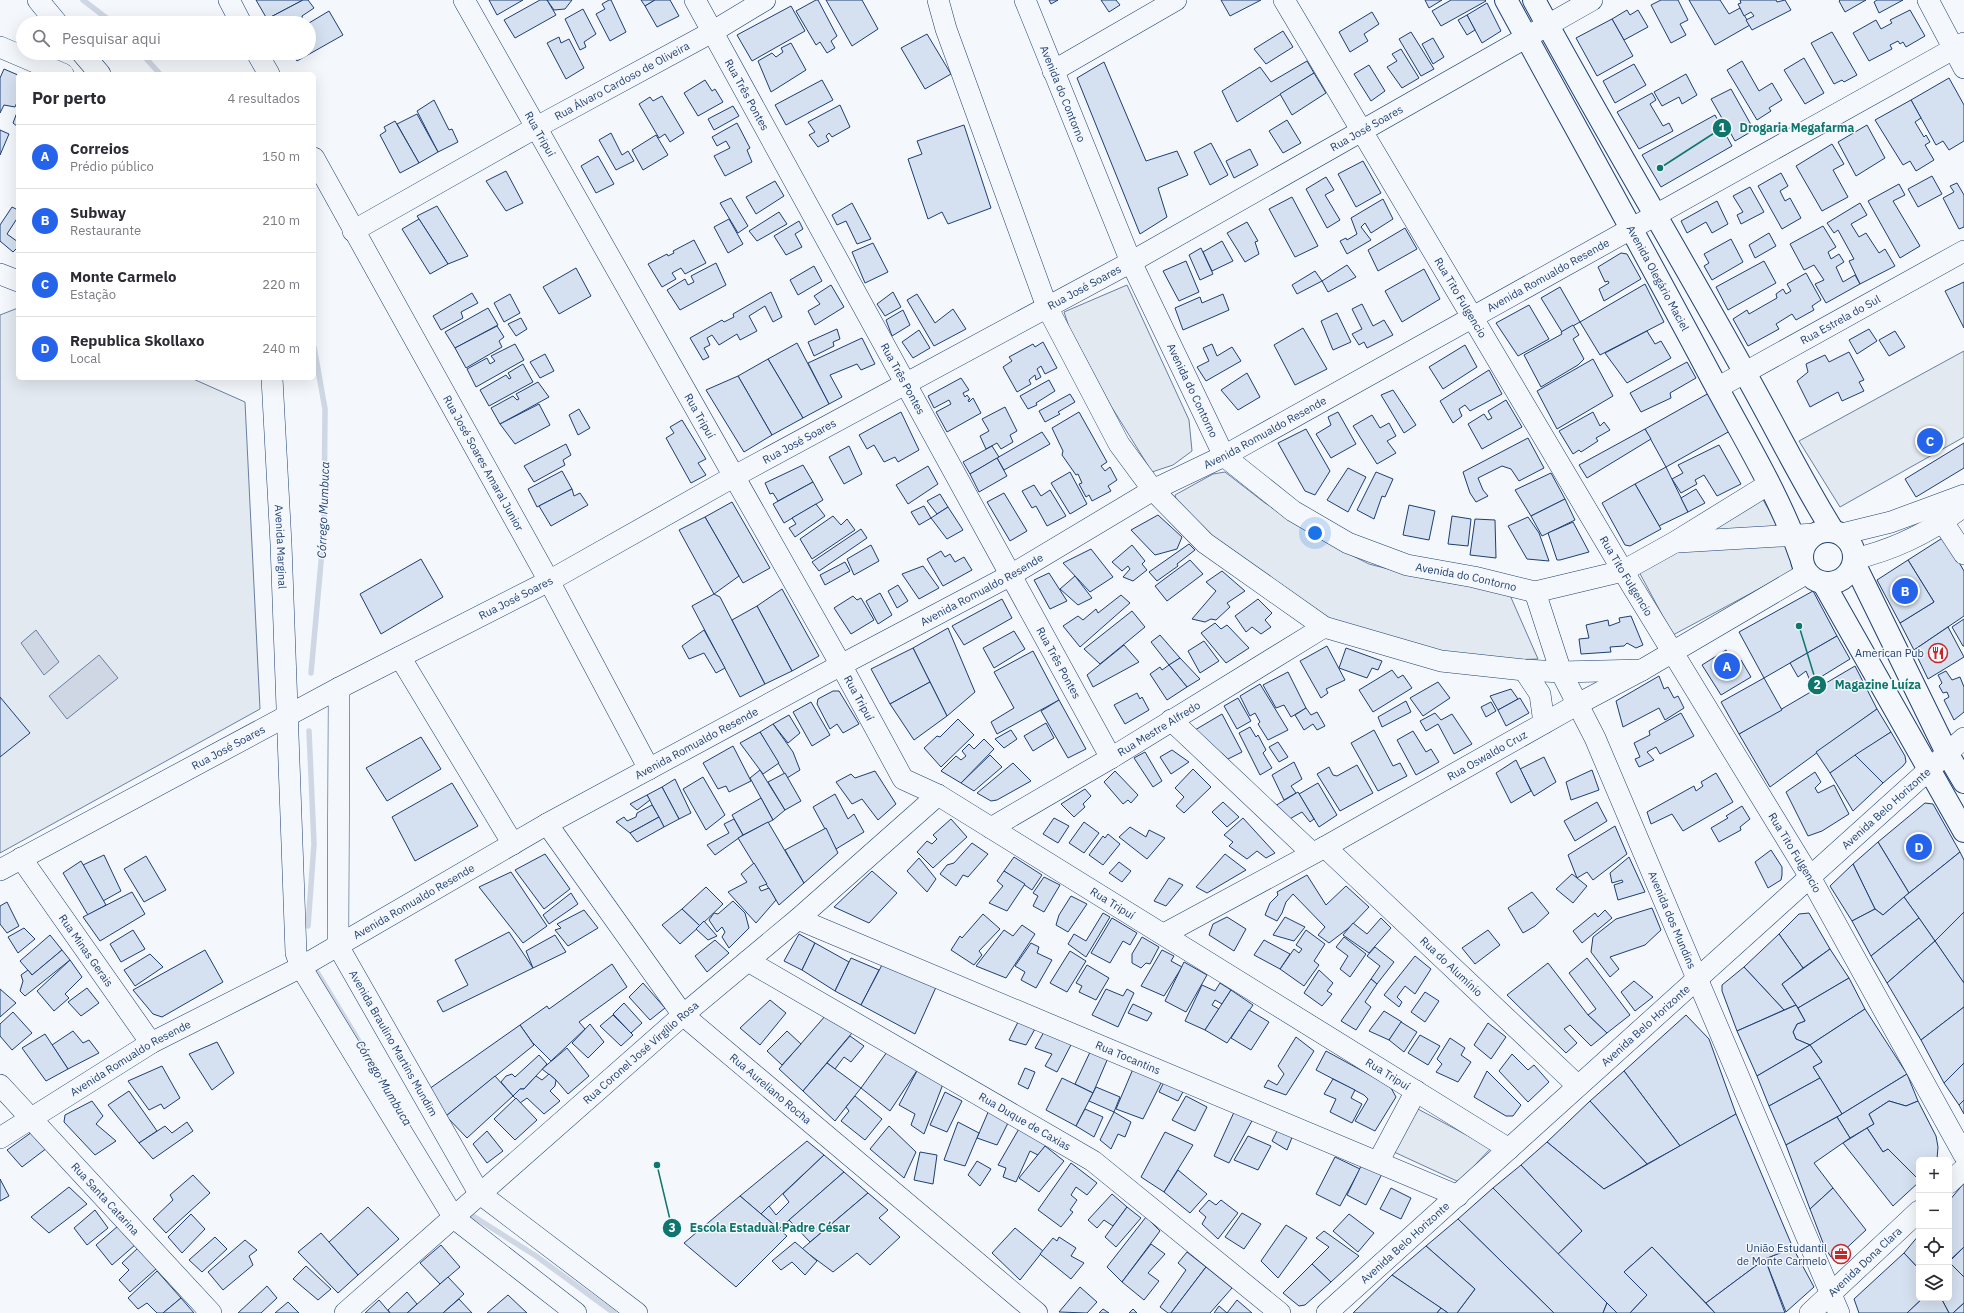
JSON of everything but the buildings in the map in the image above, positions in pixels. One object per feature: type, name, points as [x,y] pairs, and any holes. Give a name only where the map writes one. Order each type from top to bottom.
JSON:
[{"type":"main road","name":"Avenida Olegário Maciel","points":[[1506,0],[1632,228],[1769,484],[1811,572],[1929,769],[1964,831]]},
{"type":"main road","points":[[1534,0],[1654,215],[1746,374],[1815,502],[1830,533],[1850,542],[1853,550],[1854,561],[1948,753],[1964,782]]},
{"type":"main road","points":[[1830,533],[1804,545],[1811,572],[1842,578],[1848,573],[1854,561]]},
{"type":"street","points":[[38,0],[51,16]]},
{"type":"street","points":[[229,0],[237,16]]},
{"type":"street","name":"Rua Tripuí","points":[[464,0],[535,128],[841,665],[903,779],[938,795],[1509,1149]]},
{"type":"street","name":"Rua Três Pontes","points":[[695,0],[1111,758]]},
{"type":"street","name":"Rua Álvaro Cardoso de Oliveira","points":[[353,231],[535,128],[712,32],[765,0]]},
{"type":"street","points":[[938,0],[946,29],[1047,307],[1119,444],[1153,490],[1205,543],[1324,627],[1441,661],[1524,670],[1561,672],[1642,670]]},
{"type":"street","name":"Avenida do Contorno","points":[[1025,0],[1131,262],[1224,456],[1293,511],[1348,543],[1407,566],[1474,577],[1535,592],[1623,571],[1675,542],[1769,484]]},
{"type":"street","points":[[1053,71],[1176,0]]},
{"type":"street","name":"Rua Tito Fulgencio","points":[[1284,0],[1623,571],[1810,877],[1964,1155]]},
{"type":"street","name":"Rua José Soares","points":[[0,870],[339,688],[548,581],[733,477],[1131,262],[1592,0]]},
{"type":"street","points":[[1928,0],[1959,46],[1964,68]]},
{"type":"street","name":"Avenida Romualdo Resende","points":[[0,1138],[151,1043],[301,967],[547,824],[1011,575],[1153,490],[1224,456],[1959,46]]},
{"type":"street","points":[[0,47],[16,54]]},
{"type":"street","points":[[30,60],[58,72]]},
{"type":"street","points":[[88,60],[98,72]]},
{"type":"street","points":[[261,60],[267,72]]},
{"type":"street","name":"Rua José Soares Amaral Junior","points":[[316,162],[548,581],[649,769]]},
{"type":"street","name":"Rua Estrela do Sul","points":[[1717,388],[1746,374],[1964,250]]},
{"type":"street","points":[[0,274],[16,280]]},
{"type":"street","name":"Avenida Marginal","points":[[269,380],[288,716]]},
{"type":"street","name":"Avenida do Contorno","points":[[1675,542],[1830,533],[1891,522],[1964,495]]},
{"type":"street","points":[[1854,561],[1881,552],[1943,522],[1964,506]]},
{"type":"street","points":[[1943,522],[1964,554]]},
{"type":"street","name":"Rua Oswaldo Cruz","points":[[1164,934],[1319,850],[1578,704],[1642,670],[1811,572]]},
{"type":"street","name":"Avenida dos Mundins","points":[[1535,592],[1561,672],[1595,738],[1839,1313]]},
{"type":"street","name":"Rua Mestre Alfredo","points":[[991,828],[1111,758],[1324,627]]},
{"type":"street","points":[[400,657],[514,844]]},
{"type":"street","points":[[1524,670],[1540,694],[1544,723]]},
{"type":"street","name":"Avenida Braulino Martins Mundim","points":[[339,688],[338,946],[479,1193],[636,1313]]},
{"type":"street","points":[[288,716],[296,953],[301,967],[454,1218],[576,1313]]},
{"type":"street","name":"Rua do Alumínio","points":[[1171,720],[1319,850],[1578,1086]]},
{"type":"street","name":"Avenida Belo Horizonte","points":[[1327,1313],[1964,738]]},
{"type":"street","name":"Rua Coronel José Virgílio Rosa","points":[[345,1313],[454,1218],[479,1193],[683,1015],[798,919],[938,795]]},
{"type":"street","name":"Rua Aureliano Rocha","points":[[547,824],[683,1015],[1037,1313]]},
{"type":"street","name":"Rua Minas Gerais","points":[[21,858],[151,1043]]},
{"type":"street","name":"Rua Tocantins","points":[[798,919],[1458,1196]]},
{"type":"street","name":"Rua Duque de Caxias","points":[[748,961],[1093,1161],[1280,1313]]},
{"type":"street","name":"Rua Santa Catarina","points":[[0,1085],[30,1120],[211,1313]]},
{"type":"street","points":[[1378,1162],[1416,1092]]},
{"type":"street","points":[[1952,1180],[1964,1169]]},
{"type":"street","name":"Avenida Dona Clara","points":[[1810,1313],[1916,1214]]},
{"type":"shaded area","points":[[1127,285],[1189,420],[1192,451],[1173,465],[1152,472],[1111,406],[1069,327],[1064,312]]},
{"type":"shaded area","points":[[16,309],[16,380],[196,380],[245,402],[260,709],[0,853],[0,315]]},
{"type":"shaded area","points":[[1964,351],[1964,437],[1840,507],[1799,441]]},
{"type":"shaded area","points":[[1225,472],[1265,503],[1333,546],[1369,564],[1427,579],[1509,593],[1538,659],[1507,660],[1451,654],[1327,618],[1254,574],[1177,503],[1175,495],[1213,474]]},
{"type":"shaded area","points":[[1762,498],[1779,528],[1702,534]]},
{"type":"shaded area","points":[[1785,541],[1798,568],[1673,635],[1638,570],[1674,551]]},
{"type":"shaded area","points":[[36,630],[59,662],[44,675],[21,643]]},
{"type":"shaded area","points":[[99,655],[118,678],[67,719],[49,696]]},
{"type":"shaded area","points":[[1416,1108],[1491,1148],[1459,1182],[1394,1152]]},
{"type":"waterway","name":"Córrego Mumbuca","points":[[83,0],[104,16]]},
{"type":"waterway","name":"Córrego Mumbuca","points":[[147,60],[158,72]]},
{"type":"waterway","name":"Córrego Mumbuca","points":[[311,673],[324,529],[325,409],[316,358]]},
{"type":"waterway","name":"Córrego Mumbuca","points":[[308,926],[314,844],[309,731]]},
{"type":"waterway","name":"Córrego Mumbuca","points":[[317,972],[374,1066]]},
{"type":"waterway","name":"Córrego Mumbuca","points":[[473,1216],[536,1256],[614,1313]]},
{"type":"place","name":"Drogaria Megafarma","points":[[1660,168]]},
{"type":"place","name":"Monte Carmelo","points":[[1930,441]]},
{"type":"place","name":"Subway","points":[[1905,591]]},
{"type":"place","name":"Magazine Luíza","points":[[1799,626]]},
{"type":"place","name":"American Pub","points":[[1938,653]]},
{"type":"place","name":"Correios","points":[[1727,666]]},
{"type":"place","name":"Republica Skollaxo","points":[[1919,847]]},
{"type":"place","name":"Escola Estadual Padre César","points":[[657,1165]]},
{"type":"place","name":"União Estudantil de Monte Carmelo","points":[[1841,1254]]}]
